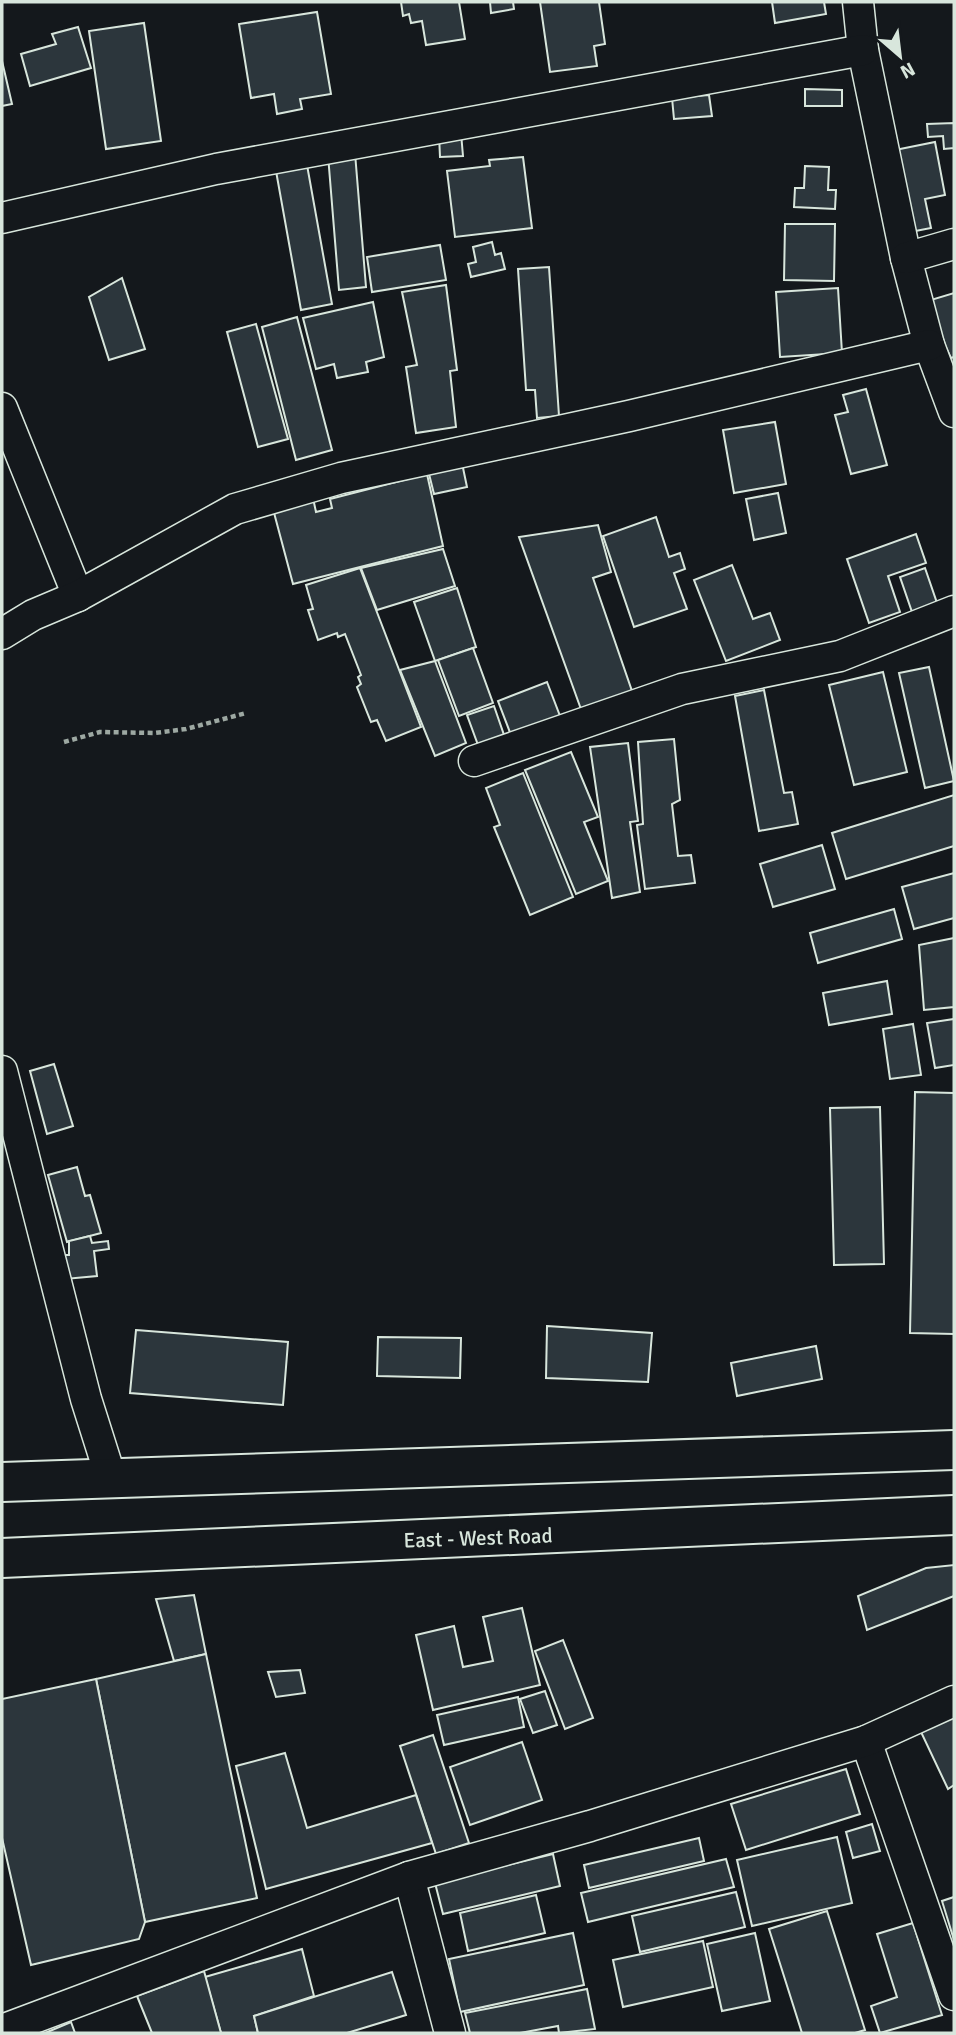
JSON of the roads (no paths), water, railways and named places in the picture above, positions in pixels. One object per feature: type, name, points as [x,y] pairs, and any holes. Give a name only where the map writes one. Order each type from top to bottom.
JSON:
[{"type":"main road","points":[[2,1482],[954,1450]]},
{"type":"main road","name":"East - West Road","points":[[2,1558],[954,1515]]},
{"type":"street","points":[[858,2],[863,51],[906,258],[929,345],[954,412]]},
{"type":"street","points":[[2,218],[229,166],[863,51]]},
{"type":"street","points":[[906,258],[954,244]]},
{"type":"street","points":[[2,634],[33,615],[78,596],[235,509],[341,478],[629,416],[929,345]]},
{"type":"street","points":[[2,408],[78,596]]},
{"type":"street","points":[[474,761],[682,689],[840,656],[954,611]]},
{"type":"street","points":[[2,1071],[86,1399],[111,1478]]},
{"type":"street","points":[[2,2030],[409,1877],[590,1826],[866,1741],[954,1701]]},
{"type":"street","points":[[866,1741],[954,1995]]},
{"type":"street","points":[[409,1877],[450,2033]]}]
